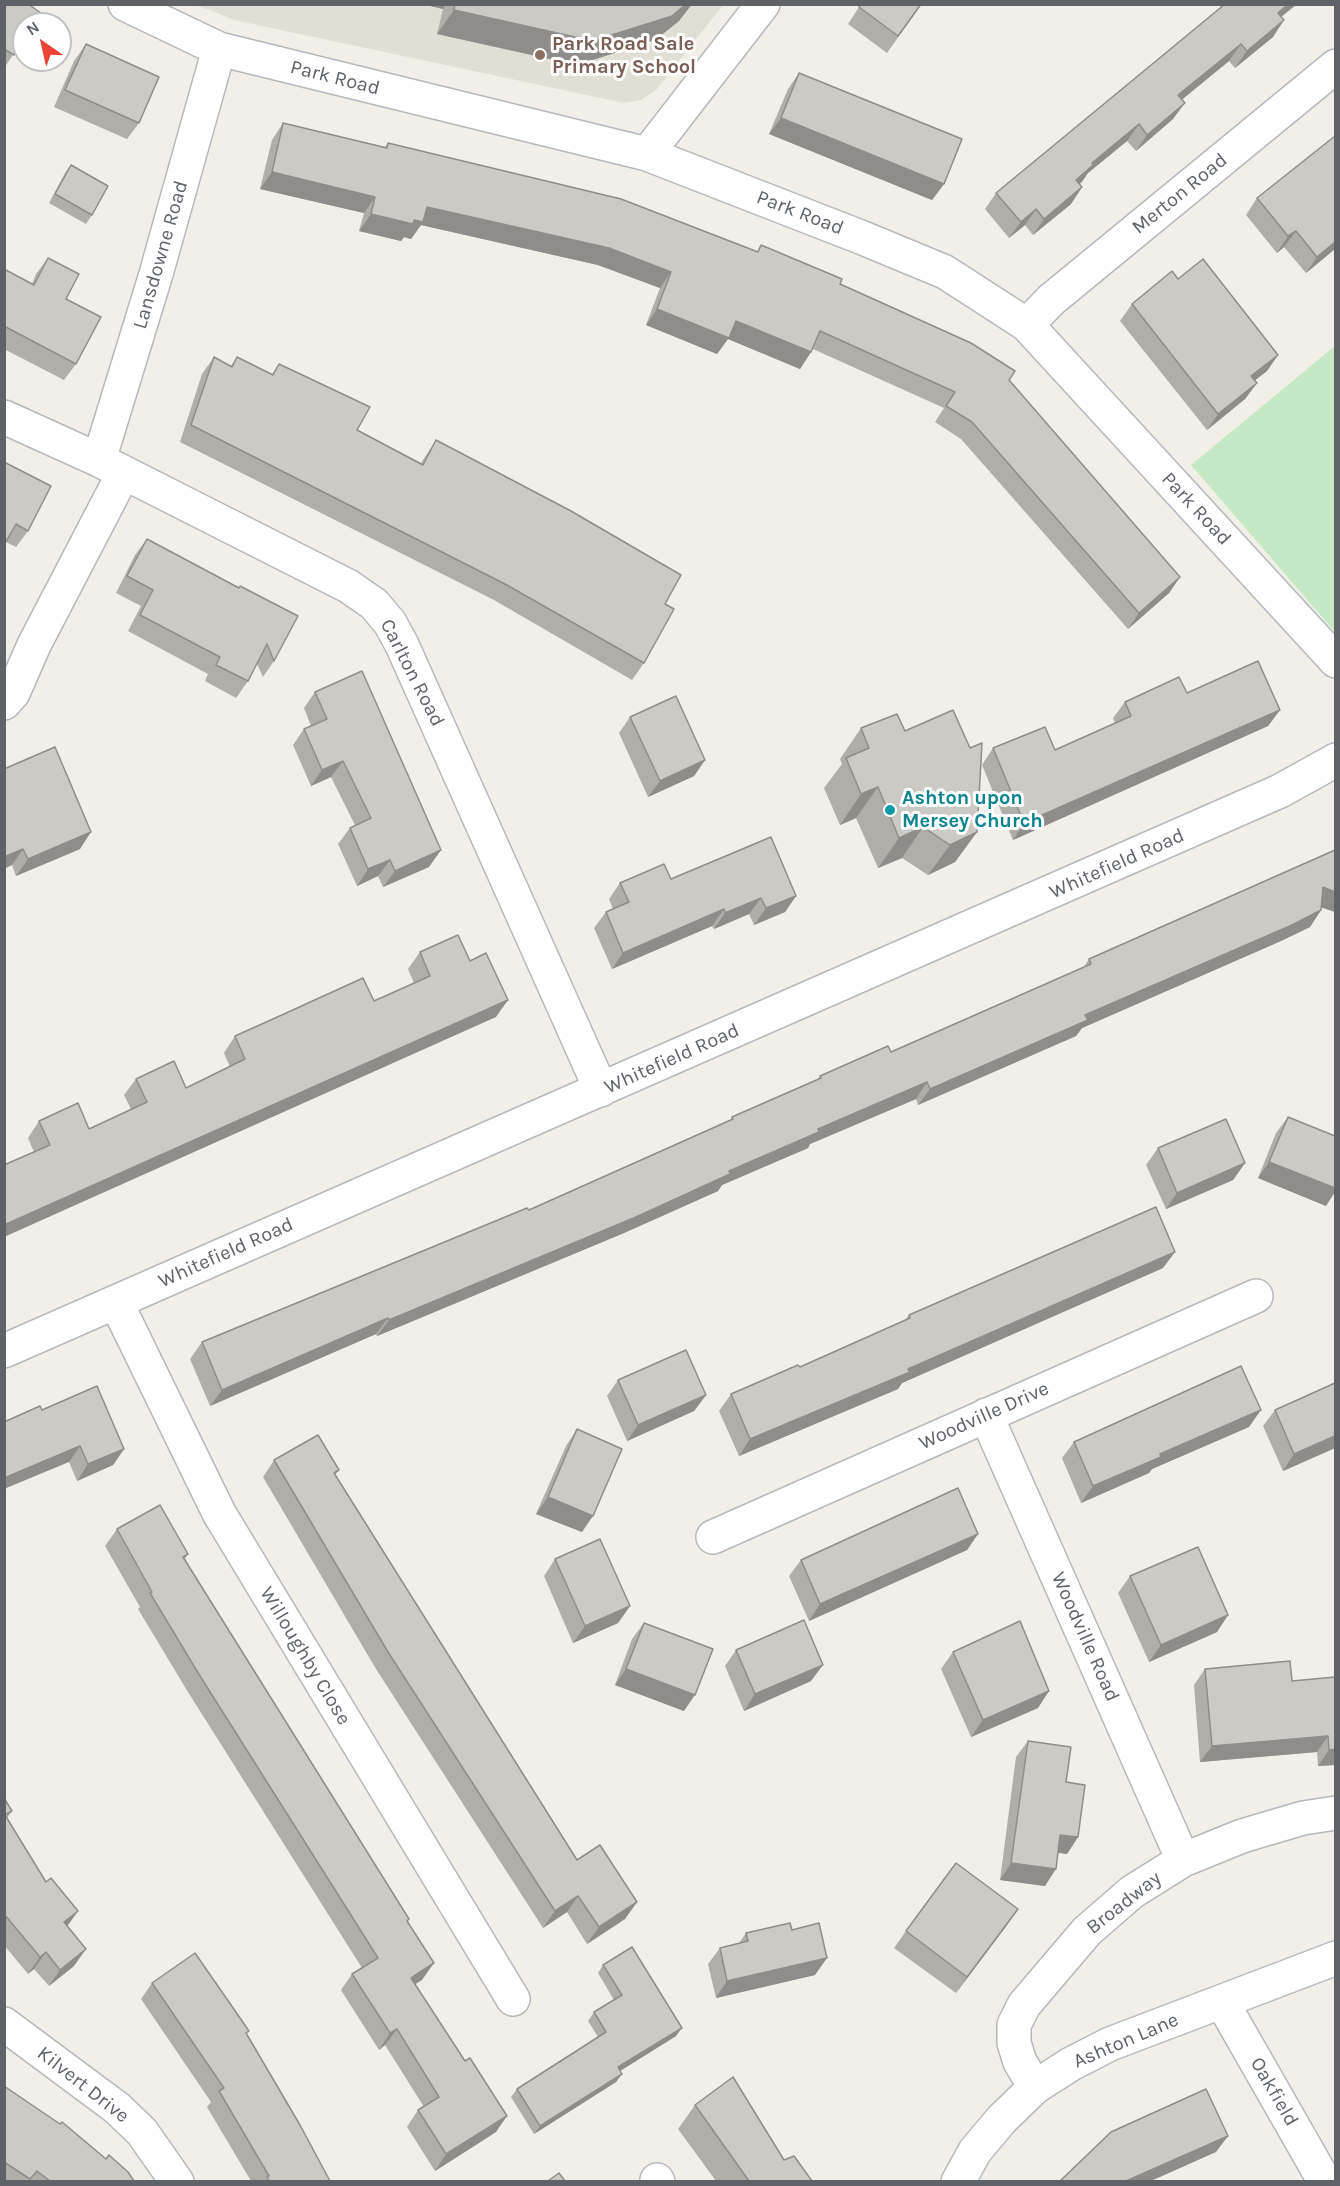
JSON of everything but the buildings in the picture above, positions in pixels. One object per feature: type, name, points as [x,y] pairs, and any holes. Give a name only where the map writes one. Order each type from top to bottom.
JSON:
[{"type":"street","name":"Park Road","points":[[124,4],[219,50],[646,154],[945,272],[1027,325],[1335,661]]},
{"type":"street","points":[[646,154],[764,4]]},
{"type":"street","name":"Lansdowne Road","points":[[4,703],[13,693],[111,467],[156,274],[219,50]]},
{"type":"street","name":"Merton Road","points":[[1027,325],[1051,300],[1335,66]]},
{"type":"street","name":"Carlton Road","points":[[4,417],[111,467],[348,586],[374,604],[390,622],[427,699],[601,1089]]},
{"type":"street","name":"Whitefield Road","points":[[4,1351],[1280,792],[1335,760]]},
{"type":"street","name":"Woodville Drive","points":[[713,1537],[1256,1296]]},
{"type":"street","name":"Willoughby Close","points":[[116,1302],[219,1514],[513,1999]]},
{"type":"street","name":"Woodville Road","points":[[987,1415],[1183,1860]]},
{"type":"street","name":"Broadway","points":[[1035,2087],[1020,2062],[1014,2043],[1014,2025],[1024,2005],[1087,1931],[1132,1892],[1183,1860],[1242,1836],[1303,1818],[1335,1813]]},
{"type":"street","name":"Ashton Lane","points":[[958,2181],[975,2151],[1002,2119],[1035,2087],[1071,2064],[1110,2044],[1335,1958]]},
{"type":"street","name":"Oakfield","points":[[1222,2002],[1326,2181]]},
{"type":"street","name":"Kilvert Drive","points":[[4,2024],[117,2108],[141,2132],[177,2181]]},
{"type":"shaded area","name":"Park Road Sale Primary School","points":[[197,5],[723,5],[656,90],[641,100],[624,103],[234,20]]},
{"type":"green space","points":[[1335,346],[1335,632],[1191,465]]},
{"type":"place","name":"Park Road Sale Primary School","points":[[540,55]]},
{"type":"place","name":"Ashton upon Mersey Church","points":[[890,810]]}]
